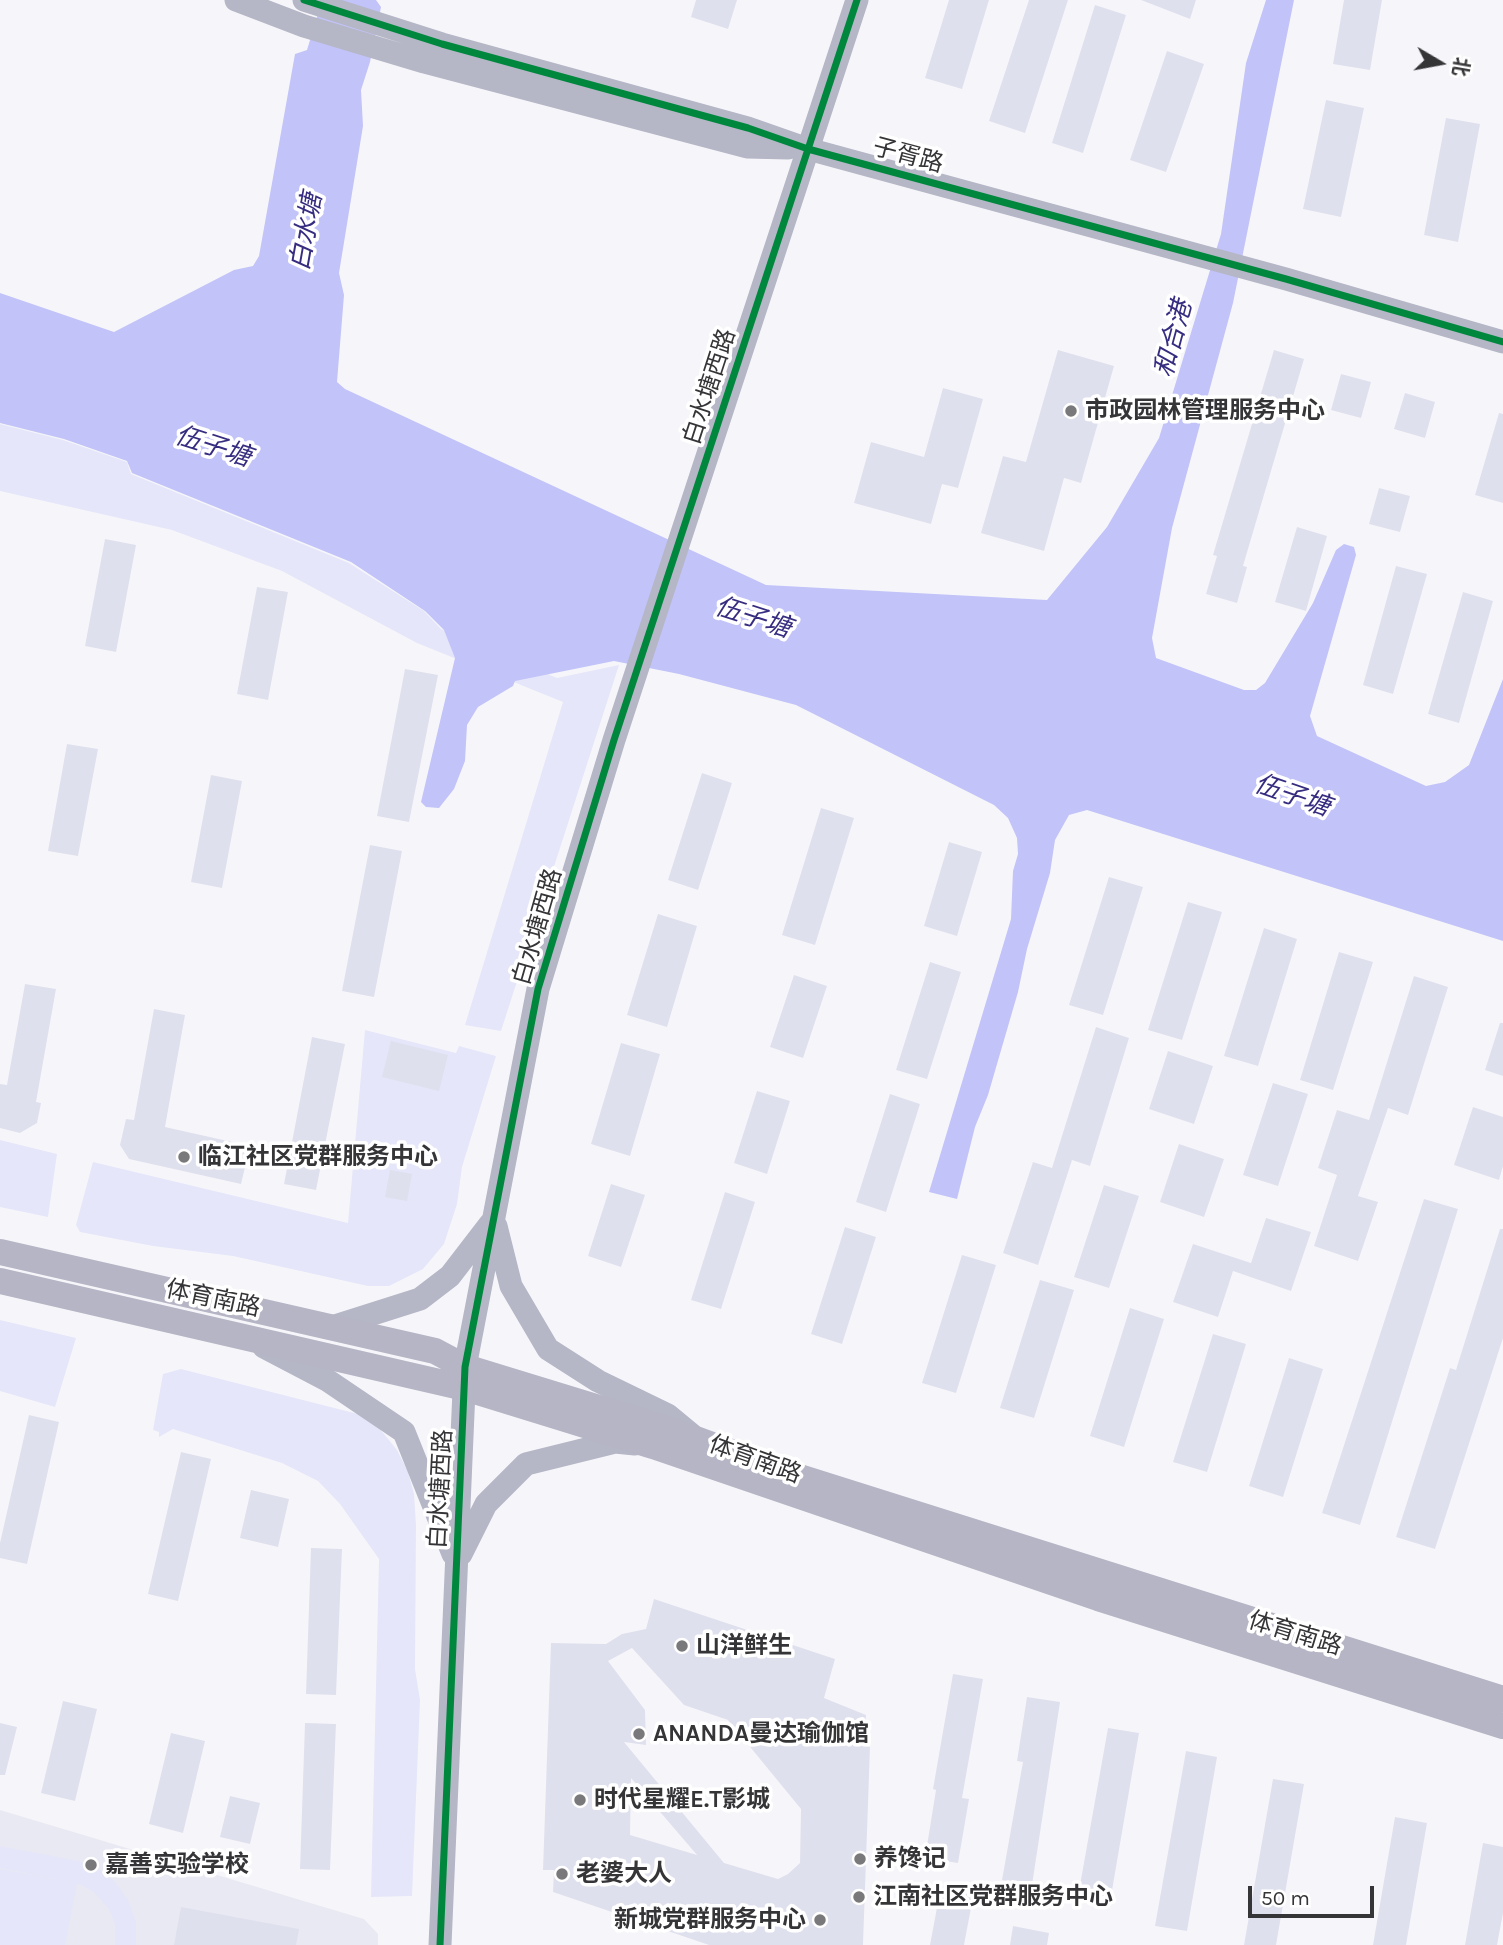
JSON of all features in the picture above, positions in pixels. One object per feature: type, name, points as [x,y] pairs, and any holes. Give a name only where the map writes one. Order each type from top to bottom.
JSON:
[{"type":"main road","name":"体育南路","points":[[0,1252],[335,1326],[435,1351],[465,1378],[653,1446],[1098,1598],[1503,1726]]},
{"type":"main road","name":"体育南路","points":[[0,1281],[247,1338],[465,1378],[699,1440],[796,1476],[1503,1699]]},
{"type":"street","name":"子胥路","points":[[236,0],[304,26],[374,47],[747,147],[808,149]]},
{"type":"street","name":"白水塘西路","points":[[440,1945],[465,1378],[538,989],[614,740],[857,0]]},
{"type":"street","name":"子胥路","points":[[307,1],[379,24],[748,128],[808,149],[1251,269],[1503,342]]},
{"type":"street","points":[[335,1326],[420,1299],[450,1276],[494,1219]]},
{"type":"street","points":[[494,1219],[511,1286],[548,1349],[598,1381],[668,1415],[699,1440]]},
{"type":"street","points":[[247,1338],[327,1380],[404,1432],[456,1563]]},
{"type":"street","points":[[456,1563],[486,1504],[526,1464],[615,1442],[653,1446]]},
{"type":"shaded area","points":[[0,424],[63,440],[127,462],[131,474],[349,563],[424,611],[441,629],[557,678],[619,665],[501,1031],[465,1025],[563,702],[417,643],[282,571],[172,530],[0,491]]},
{"type":"shaded area","points":[[365,1030],[456,1053],[459,1046],[496,1056],[462,1167],[457,1204],[444,1244],[423,1269],[389,1286],[368,1286],[233,1256],[153,1246],[80,1232],[76,1225],[93,1162],[348,1223]]},
{"type":"shaded area","points":[[0,1140],[57,1154],[48,1217],[0,1207]]},
{"type":"shaded area","points":[[0,1320],[76,1338],[55,1407],[0,1391]]},
{"type":"shaded area","points":[[181,1369],[358,1414],[380,1429],[397,1450],[408,1472],[414,1494],[416,1525],[415,1669],[420,1700],[412,1896],[371,1897],[379,1559],[340,1504],[318,1481],[282,1463],[173,1429],[159,1437],[159,1432],[153,1430],[163,1374]]},
{"type":"shaded area","name":"嘉善实验学校","points":[[0,1810],[364,1919],[378,1934],[378,1945],[0,1945]]},
{"type":"shaded area","points":[[0,1846],[79,1861],[101,1871],[114,1881],[128,1900],[136,1923],[136,1945],[115,1945],[115,1924],[109,1909],[94,1892],[77,1883],[65,1945],[0,1945],[0,1869],[72,1882],[0,1868]]},
{"type":"water","points":[[322,0],[376,0],[381,7],[370,62],[361,90],[363,126],[339,273],[344,295],[337,382],[345,389],[766,585],[1047,600],[1107,527],[1159,438],[1221,234],[1246,63],[1266,0],[1294,0],[1233,303],[1172,528],[1152,638],[1156,658],[1244,690],[1256,690],[1265,683],[1313,603],[1336,550],[1344,544],[1354,547],[1356,555],[1310,716],[1317,736],[1426,786],[1445,782],[1469,765],[1503,679],[1503,941],[1087,810],[1069,815],[1055,840],[1050,873],[1027,949],[1018,992],[988,1095],[975,1127],[957,1199],[929,1192],[1011,919],[1013,871],[1018,854],[1017,838],[1008,818],[994,805],[796,705],[679,674],[614,661],[515,681],[513,686],[478,707],[467,725],[465,761],[454,789],[439,808],[426,807],[421,802],[455,658],[444,630],[425,611],[351,562],[132,473],[127,461],[64,439],[0,423],[0,293],[114,332],[234,270],[253,266],[259,256],[295,54],[307,50]]},
{"type":"building","points":[[696,0],[737,0],[728,29],[691,17]]},
{"type":"building","points":[[949,0],[989,0],[962,89],[925,78]]},
{"type":"building","points":[[1029,0],[1068,0],[1025,133],[989,121]]},
{"type":"building","points":[[1141,0],[1196,0],[1190,19]]},
{"type":"building","points":[[1344,0],[1382,0],[1370,70],[1333,64]]},
{"type":"building","points":[[1095,5],[1126,15],[1083,153],[1052,143]]},
{"type":"building","points":[[1167,51],[1204,64],[1166,172],[1130,160]]},
{"type":"building","points":[[1326,100],[1364,108],[1341,217],[1303,209]]},
{"type":"building","points":[[1446,118],[1480,124],[1458,242],[1424,235]]},
{"type":"building","name":"市政园林管理服务中心","points":[[1058,350],[1114,366],[1081,483],[1064,478],[1044,551],[981,533],[1003,456],[1026,462]]},
{"type":"building","points":[[1274,350],[1304,359],[1243,566],[1247,567],[1237,603],[1206,594],[1217,556],[1213,555]]},
{"type":"building","points":[[1341,374],[1371,382],[1361,418],[1331,410]]},
{"type":"building","points":[[943,388],[983,399],[958,488],[942,484],[931,524],[854,503],[871,442],[924,457]]},
{"type":"building","points":[[1405,393],[1435,402],[1425,438],[1394,429]]},
{"type":"building","points":[[1499,413],[1503,414],[1503,503],[1475,495]]},
{"type":"building","points":[[1379,488],[1410,496],[1400,532],[1369,524]]},
{"type":"building","points":[[1297,527],[1327,536],[1306,611],[1275,602]]},
{"type":"building","points":[[105,539],[136,545],[116,652],[85,646]]},
{"type":"building","points":[[1396,566],[1427,574],[1393,694],[1363,685]]},
{"type":"building","points":[[257,587],[288,592],[268,700],[237,694]]},
{"type":"building","points":[[1463,592],[1493,601],[1459,723],[1428,714]]},
{"type":"building","points":[[405,669],[438,675],[409,822],[377,816]]},
{"type":"building","points":[[67,744],[98,749],[78,856],[48,851]]},
{"type":"building","points":[[702,773],[732,783],[698,890],[668,880]]},
{"type":"building","points":[[211,775],[242,781],[222,888],[191,882]]},
{"type":"building","points":[[821,808],[854,818],[815,945],[782,935]]},
{"type":"building","points":[[949,842],[982,852],[957,936],[924,926]]},
{"type":"building","points":[[370,845],[402,851],[374,997],[342,991]]},
{"type":"building","points":[[1109,877],[1143,887],[1103,1015],[1069,1005]]},
{"type":"building","points":[[1188,902],[1222,912],[1182,1040],[1148,1030]]},
{"type":"building","points":[[658,914],[697,926],[667,1027],[627,1015]]},
{"type":"building","points":[[1264,928],[1297,939],[1258,1066],[1224,1056]]},
{"type":"building","points":[[1339,952],[1373,962],[1333,1090],[1300,1080]]},
{"type":"building","points":[[930,962],[961,972],[927,1079],[896,1070]]},
{"type":"building","points":[[794,975],[827,986],[803,1058],[770,1047]]},
{"type":"building","points":[[1414,976],[1448,987],[1408,1115],[1388,1108],[1358,1196],[1378,1202],[1358,1261],[1314,1246],[1337,1175],[1318,1168],[1337,1110],[1369,1120]]},
{"type":"building","points":[[25,984],[56,989],[36,1102],[41,1103],[37,1123],[20,1133],[0,1128],[0,1084],[7,1085]]},
{"type":"building","points":[[154,1009],[185,1015],[165,1127],[250,1146],[241,1184],[129,1159],[120,1145],[126,1119],[134,1120]]},
{"type":"building","points":[[1500,1023],[1503,1023],[1503,1076],[1485,1070]]},
{"type":"building","points":[[1096,1027],[1129,1038],[1090,1166],[1072,1160],[1038,1265],[1003,1253],[1033,1162],[1052,1168]]},
{"type":"building","points":[[312,1037],[345,1044],[316,1190],[284,1184]]},
{"type":"building","points":[[391,1041],[448,1055],[439,1091],[382,1077]]},
{"type":"building","points":[[621,1043],[660,1054],[630,1156],[591,1144]]},
{"type":"building","points":[[1168,1051],[1213,1066],[1194,1124],[1149,1109]]},
{"type":"building","points":[[1273,1083],[1308,1094],[1278,1186],[1243,1175]]},
{"type":"building","points":[[757,1091],[790,1101],[767,1174],[734,1163]]},
{"type":"building","points":[[890,1094],[920,1104],[886,1212],[856,1202]]},
{"type":"building","points":[[1473,1107],[1503,1117],[1503,1166],[1499,1180],[1454,1165]]},
{"type":"building","points":[[1179,1144],[1224,1159],[1204,1217],[1160,1202]]},
{"type":"building","points":[[390,1170],[412,1174],[407,1201],[385,1197]]},
{"type":"building","points":[[611,1184],[645,1195],[621,1267],[588,1256]]},
{"type":"building","points":[[1104,1185],[1139,1196],[1109,1288],[1074,1277]]},
{"type":"building","points":[[725,1192],[755,1202],[721,1309],[691,1300]]},
{"type":"building","points":[[1424,1199],[1458,1209],[1360,1525],[1322,1513]]},
{"type":"building","points":[[1266,1218],[1311,1232],[1291,1291],[1233,1271],[1218,1317],[1173,1302],[1193,1244],[1251,1263]]},
{"type":"building","points":[[845,1227],[876,1237],[842,1344],[811,1334]]},
{"type":"building","points":[[1500,1229],[1503,1229],[1503,1338],[1435,1549],[1396,1537],[1450,1368],[1456,1370]]},
{"type":"building","points":[[962,1255],[996,1265],[956,1393],[922,1383]]},
{"type":"building","points":[[1040,1280],[1074,1290],[1034,1418],[1000,1408]]},
{"type":"building","points":[[1130,1308],[1164,1319],[1124,1447],[1090,1436]]},
{"type":"building","points":[[1213,1334],[1246,1344],[1207,1472],[1173,1462]]},
{"type":"building","points":[[1289,1358],[1323,1369],[1283,1497],[1249,1486]]},
{"type":"building","points":[[29,1415],[59,1422],[27,1564],[0,1558],[0,1543]]},
{"type":"building","points":[[181,1452],[211,1459],[178,1601],[148,1594]]},
{"type":"building","points":[[251,1490],[289,1499],[278,1547],[240,1538]]},
{"type":"building","points":[[311,1548],[342,1549],[336,1695],[306,1694]]},
{"type":"building","points":[[654,1599],[835,1659],[824,1698],[866,1715],[864,1745],[870,1747],[863,1945],[709,1945],[553,1892],[554,1870],[543,1870],[551,1643],[606,1644],[622,1634],[646,1629]],"holes":[[[632,1648],[684,1705],[728,1720],[801,1809],[800,1863],[788,1874],[778,1879],[724,1863],[624,1742],[646,1745],[645,1710],[608,1661]],[[631,1778],[697,1855],[630,1835]]]},
{"type":"building","points":[[953,1674],[983,1679],[962,1798],[969,1799],[958,1863],[925,1858],[936,1790],[933,1789]]},
{"type":"building","points":[[1027,1697],[1060,1702],[1032,1885],[1002,1880],[1023,1762],[1017,1761]]},
{"type":"building","points":[[63,1701],[97,1709],[75,1801],[41,1793]]},
{"type":"building","points":[[0,1723],[17,1727],[5,1775],[0,1775]]},
{"type":"building","points":[[305,1723],[336,1724],[330,1870],[300,1869]]},
{"type":"building","points":[[1108,1728],[1139,1733],[1109,1908],[1077,1902]]},
{"type":"building","points":[[171,1733],[205,1741],[183,1833],[149,1824]]},
{"type":"building","points":[[1186,1751],[1217,1757],[1187,1931],[1155,1926]]},
{"type":"building","points":[[1273,1779],[1304,1784],[1276,1945],[1244,1945]]},
{"type":"building","points":[[230,1796],[260,1803],[250,1844],[220,1837]]},
{"type":"building","points":[[1395,1817],[1427,1823],[1406,1945],[1373,1945]]},
{"type":"building","points":[[1483,1843],[1503,1847],[1503,1913],[1497,1945],[1465,1945]]},
{"type":"building","points":[[941,1886],[974,1892],[964,1945],[930,1945]]},
{"type":"building","points":[[181,1907],[299,1929],[296,1945],[174,1945]]},
{"type":"building","points":[[1013,1926],[1049,1933],[1047,1945],[1010,1945]]},
{"type":"cycle path","points":[[304,0],[442,44],[748,128],[808,149],[1286,279],[1503,342]]},
{"type":"cycle path","points":[[440,1945],[465,1367],[538,989],[614,740],[857,0]]},
{"type":"place","name":"市政园林管理服务中心","points":[[1071,411]]},
{"type":"place","name":"临江社区党群服务中心","points":[[184,1157]]},
{"type":"place","name":"山洋鲜生","points":[[682,1646]]},
{"type":"place","name":"ANANDA曼达瑜伽馆","points":[[639,1734]]},
{"type":"place","name":"时代星耀E.T影城","points":[[580,1800]]},
{"type":"place","name":"养馋记","points":[[860,1859]]},
{"type":"place","name":"嘉善实验学校","points":[[91,1865]]},
{"type":"place","name":"老婆大人","points":[[562,1874]]},
{"type":"place","name":"江南社区党群服务中心","points":[[859,1897]]},
{"type":"place","name":"新城党群服务中心","points":[[820,1920]]},
{"type":"water label","name":"白水塘","points":[[307,232]]},
{"type":"water label","name":"和合港","points":[[1174,339]]},
{"type":"water label","name":"伍子塘","points":[[213,447]]},
{"type":"water label","name":"伍子塘","points":[[753,618]]},
{"type":"water label","name":"伍子塘","points":[[1292,796]]}]
